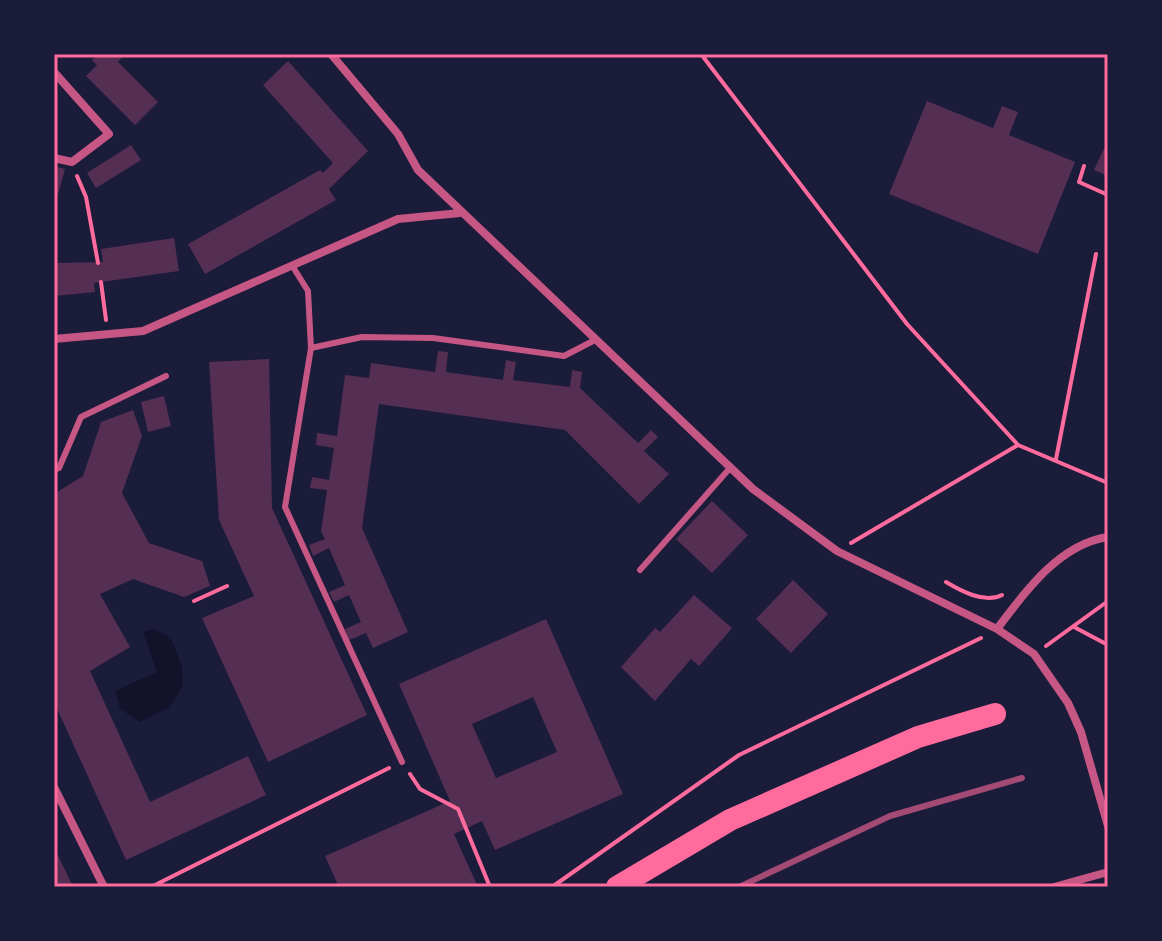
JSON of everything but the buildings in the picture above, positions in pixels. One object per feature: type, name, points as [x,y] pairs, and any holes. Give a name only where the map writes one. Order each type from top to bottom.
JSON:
[{"type":"highway","points":[[617,887],[744,813],[918,737],[995,714]]},
{"type":"street","points":[[331,54],[398,134],[418,170],[730,468],[837,551],[997,629],[1034,654],[1068,703],[1081,732],[1108,826]]},
{"type":"street","points":[[54,72],[109,134],[72,162],[54,158]]},
{"type":"street","points":[[54,339],[143,331],[398,219],[460,213]]},
{"type":"street","points":[[997,629],[1051,565],[1096,538],[1108,537]]},
{"type":"street","points":[[54,787],[104,887]]},
{"type":"street","points":[[54,813],[64,808]]},
{"type":"street","points":[[1054,887],[1108,872]]},
{"type":"lane","points":[[293,267],[308,291],[311,348],[285,507],[402,762]]},
{"type":"lane","points":[[311,348],[362,337],[433,338],[564,356],[595,340]]},
{"type":"lane","points":[[54,470],[59,468],[81,417],[166,376]]},
{"type":"lane","points":[[640,570],[730,468]]},
{"type":"path","points":[[701,54],[907,324],[1018,445],[1108,483]]},
{"type":"path","points":[[72,162],[86,197],[98,263]]},
{"type":"path","points":[[1084,166],[1079,182],[1108,195]]},
{"type":"path","points":[[1056,459],[1096,254]]},
{"type":"path","points":[[101,282],[108,335]]},
{"type":"path","points":[[837,551],[1018,445]]},
{"type":"path","points":[[946,582],[964,593],[989,598],[998,598],[1013,587],[1023,596]]},
{"type":"path","points":[[194,601],[227,586]]},
{"type":"path","points":[[1034,654],[1108,601]]},
{"type":"path","points":[[1074,627],[1108,645]]},
{"type":"path","points":[[552,887],[739,755],[997,629]]},
{"type":"path","points":[[151,887],[402,762],[420,789],[458,809],[490,887]]},
{"type":"shaded area","points":[[154,629],[171,638],[182,667],[183,685],[170,707],[139,722],[120,708],[115,691],[157,672],[143,632]]},
{"type":"railway","points":[[739,887],[890,816],[1022,778]]}]
